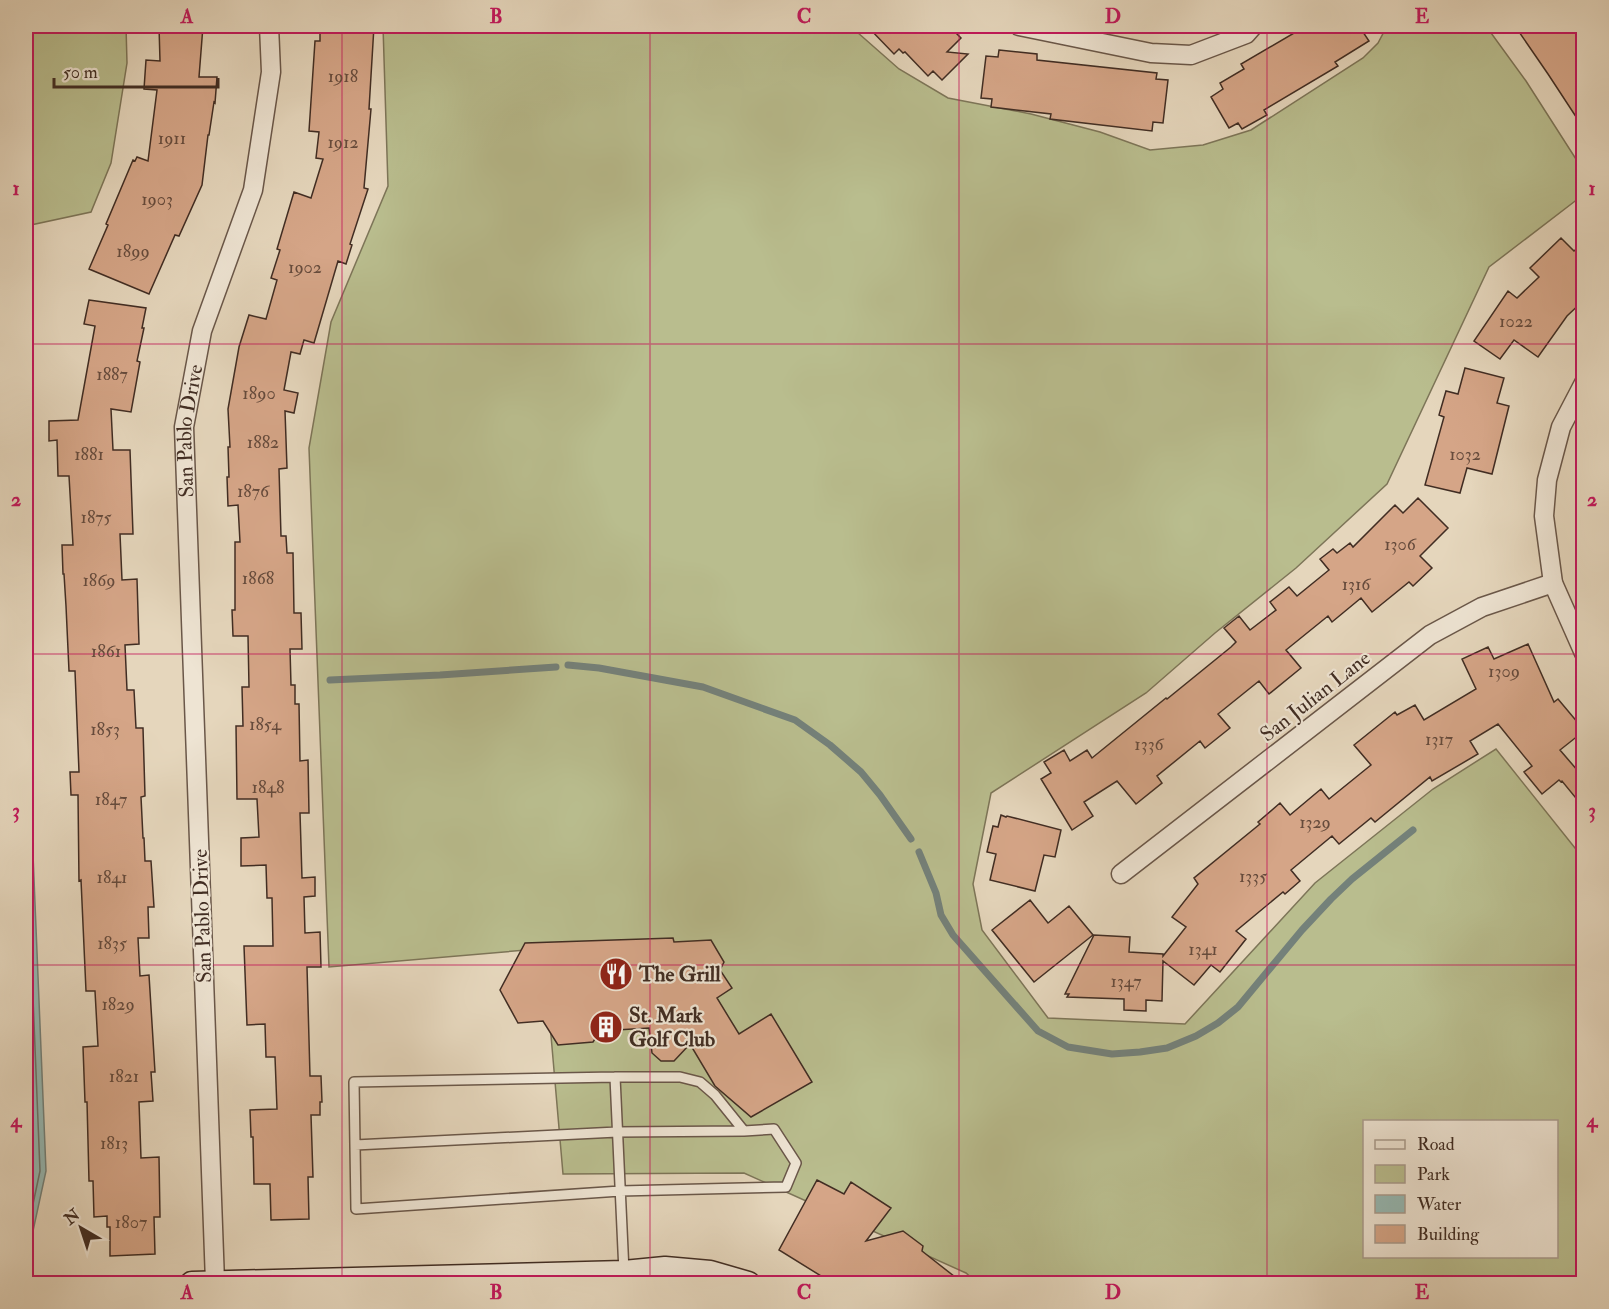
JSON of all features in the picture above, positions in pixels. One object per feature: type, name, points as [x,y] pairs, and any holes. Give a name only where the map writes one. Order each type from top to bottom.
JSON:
[{"type":"street","name":"San Pablo Drive","points":[[269,26],[271,72],[253,190],[202,331],[184,427],[203,1283],[624,1278],[665,1269],[710,1273],[748,1284]]},
{"type":"street","points":[[1019,26],[1151,53],[1191,55],[1246,34],[1253,26]]},
{"type":"street","points":[[1584,383],[1561,427],[1547,480],[1544,516],[1553,583],[1584,653]]},
{"type":"street","name":"San Julian Lane","points":[[1121,874],[1430,635],[1482,607],[1553,583]]},
{"type":"lane","points":[[615,1077],[624,1278]]},
{"type":"lane","points":[[355,1145],[617,1132],[744,1131],[774,1129],[796,1163],[786,1187],[620,1191],[356,1209],[354,1082],[680,1077],[700,1082],[715,1095],[744,1131]]},
{"type":"green space","points":[[26,26],[126,26],[127,63],[111,163],[91,212],[26,226]]},
{"type":"green space","points":[[383,26],[851,26],[899,69],[948,98],[1031,114],[1100,132],[1150,150],[1203,145],[1251,130],[1363,58],[1378,43],[1387,26],[1486,26],[1526,81],[1583,170],[1583,195],[1489,267],[1387,484],[1296,568],[1215,633],[1146,693],[991,793],[973,884],[982,930],[1048,1018],[1185,1024],[1315,883],[1433,789],[1496,749],[1583,858],[1583,1283],[977,1283],[966,1273],[744,1173],[563,1174],[550,1024],[550,948],[329,967],[309,448],[331,322],[388,186]]},
{"type":"water","points":[[26,684],[46,1171],[26,1272]]},
{"type":"building","points":[[159,26],[203,26],[199,77],[217,77],[202,185],[179,236],[175,235],[149,294],[89,269],[133,160],[135,161],[137,157],[148,161],[157,90],[144,89],[146,60],[160,61]]},
{"type":"building","points":[[320,26],[374,26],[369,109],[371,109],[364,188],[368,189],[346,264],[338,261],[314,343],[304,340],[300,354],[291,352],[284,390],[298,393],[294,413],[285,411],[287,468],[279,469],[281,536],[286,536],[287,553],[293,553],[294,613],[301,613],[302,649],[290,649],[291,685],[295,685],[295,704],[299,704],[300,761],[308,760],[309,813],[300,813],[302,878],[315,877],[315,896],[304,897],[305,933],[320,932],[321,967],[307,967],[310,1076],[321,1076],[322,1102],[320,1102],[320,1115],[311,1115],[313,1177],[308,1177],[309,1219],[271,1220],[270,1184],[254,1184],[250,1110],[277,1109],[275,1057],[266,1057],[265,1024],[247,1025],[244,946],[273,946],[272,898],[267,898],[266,865],[241,866],[241,838],[259,837],[257,799],[237,799],[236,726],[243,726],[242,687],[249,687],[248,636],[233,636],[235,542],[240,542],[238,505],[228,506],[228,447],[230,447],[228,409],[239,347],[249,315],[266,319],[277,280],[271,278],[280,250],[277,249],[294,192],[311,198],[323,159],[316,158],[319,132],[309,131],[315,41],[320,41]]},
{"type":"building","points":[[867,26],[949,26],[961,38],[947,52],[968,54],[942,80],[933,71],[928,76],[905,52],[899,49],[894,54]]},
{"type":"building","points":[[1306,26],[1359,26],[1369,41],[1335,62],[1338,66],[1264,110],[1267,115],[1242,129],[1238,123],[1229,128],[1211,97],[1223,89],[1220,83],[1244,69],[1241,64]]},
{"type":"building","points":[[1515,26],[1584,26],[1584,129],[1548,74]]},
{"type":"building","points":[[999,50],[1037,54],[1037,60],[1157,73],[1156,79],[1168,80],[1163,123],[1153,122],[1152,131],[1050,119],[1051,114],[991,107],[992,99],[981,98],[986,56],[998,57]]},
{"type":"building","points":[[1561,238],[1574,251],[1584,242],[1584,300],[1567,316],[1538,357],[1514,340],[1500,359],[1474,341],[1508,291],[1517,298],[1539,277],[1530,268]]},
{"type":"building","points":[[89,300],[146,308],[131,412],[111,409],[113,450],[130,450],[133,534],[120,534],[122,580],[137,579],[139,644],[125,645],[127,690],[134,690],[136,728],[143,728],[145,796],[141,797],[143,838],[145,861],[151,861],[154,907],[148,907],[149,938],[138,938],[140,976],[149,975],[155,1072],[151,1072],[153,1101],[139,1102],[141,1158],[159,1157],[160,1217],[154,1217],[155,1254],[110,1256],[110,1227],[107,1227],[107,1216],[94,1217],[93,1181],[89,1181],[83,1047],[98,1046],[95,991],[86,991],[81,880],[79,881],[78,795],[71,795],[70,772],[79,772],[75,671],[69,671],[62,545],[73,545],[69,476],[58,476],[57,440],[49,441],[49,421],[78,420],[95,326],[84,324]]},
{"type":"building","points":[[1465,368],[1504,378],[1497,403],[1509,406],[1492,474],[1467,468],[1460,493],[1425,485],[1444,417],[1439,415],[1446,391],[1458,394]]},
{"type":"building","points":[[1418,498],[1448,528],[1420,556],[1432,568],[1413,586],[1409,582],[1372,612],[1361,598],[1332,622],[1328,616],[1286,650],[1301,668],[1269,694],[1259,681],[1218,714],[1230,728],[1205,748],[1200,741],[1157,776],[1162,783],[1136,804],[1117,781],[1084,802],[1093,816],[1072,830],[1041,779],[1051,773],[1044,762],[1064,750],[1070,761],[1087,750],[1092,758],[1231,647],[1236,642],[1224,628],[1239,616],[1250,630],[1276,610],[1270,602],[1289,587],[1297,596],[1329,570],[1320,559],[1333,549],[1337,553],[1350,543],[1353,547],[1395,505],[1403,513]]},
{"type":"building","points":[[1528,644],[1554,702],[1558,699],[1584,730],[1560,750],[1584,778],[1584,808],[1559,780],[1542,794],[1524,772],[1532,766],[1498,724],[1470,741],[1478,754],[1432,781],[1430,777],[1375,822],[1371,818],[1339,844],[1332,836],[1291,870],[1300,881],[1236,931],[1246,939],[1220,972],[1211,965],[1194,985],[1163,961],[1162,1001],[1146,1000],[1146,1011],[1124,1010],[1124,999],[1067,997],[1069,994],[1065,994],[1094,935],[1130,937],[1129,952],[1163,954],[1163,956],[1186,927],[1172,917],[1198,884],[1194,878],[1260,824],[1258,822],[1280,803],[1290,815],[1321,789],[1329,799],[1371,765],[1354,745],[1395,712],[1397,715],[1415,705],[1424,720],[1476,689],[1462,659],[1488,647],[1494,659]]},
{"type":"building","points":[[1001,815],[1061,830],[1055,857],[1044,855],[1035,891],[990,880],[996,854],[987,852],[993,826],[998,827]]},
{"type":"building","points":[[1030,900],[1048,923],[1069,906],[1093,935],[1034,982],[992,930]]},
{"type":"building","name":"St. Mark Golf Club","points":[[673,938],[674,942],[711,940],[724,962],[720,970],[732,988],[717,998],[739,1034],[771,1014],[812,1082],[751,1117],[715,1086],[690,1044],[674,1061],[661,1061],[652,1053],[649,1028],[600,1031],[593,1042],[558,1045],[543,1021],[518,1023],[500,990],[525,943]]},
{"type":"building","points":[[817,1180],[844,1194],[851,1182],[891,1208],[866,1241],[903,1231],[923,1246],[922,1251],[964,1284],[834,1284],[779,1250]]},
{"type":"waterway","points":[[568,665],[599,668],[703,687],[795,720],[830,745],[861,772],[911,839]]},
{"type":"waterway","points":[[330,680],[556,667]]},
{"type":"waterway","points":[[919,852],[936,893],[941,915],[953,935],[1038,1031],[1068,1047],[1112,1054],[1167,1048],[1196,1036],[1218,1023],[1238,1007],[1331,899],[1413,830]]},
{"type":"place","name":"The Grill","points":[[616,974]]},
{"type":"place","name":"St. Mark Golf Club","points":[[606,1027]]}]
